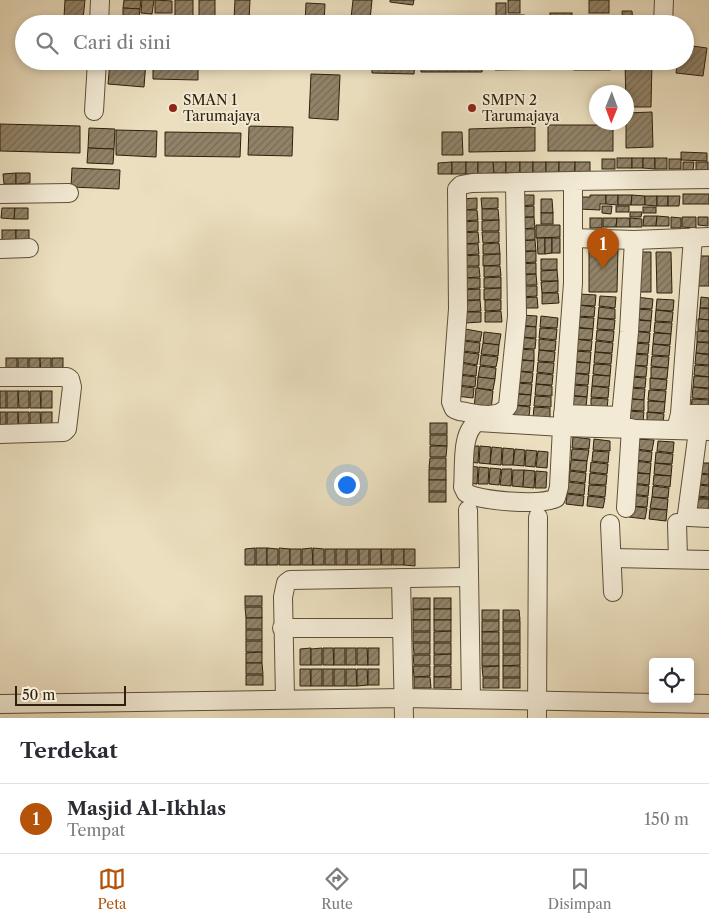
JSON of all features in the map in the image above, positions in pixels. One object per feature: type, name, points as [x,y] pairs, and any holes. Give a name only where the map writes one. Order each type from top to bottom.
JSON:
[{"type":"street","points":[[99,15],[100,0]]},
{"type":"street","points":[[663,15],[664,0]]},
{"type":"street","points":[[94,111],[96,70]]},
{"type":"street","points":[[515,182],[517,316],[508,406],[500,413],[494,415],[459,411],[454,409],[451,402],[458,309],[457,190],[461,185],[472,183],[515,182],[573,181],[709,179]]},
{"type":"street","points":[[573,181],[570,328],[563,420],[559,487],[556,498],[544,502],[483,499],[466,494],[463,487],[467,438],[472,425],[478,422],[563,420],[624,424],[678,422],[709,414]]},
{"type":"street","points":[[0,194],[69,193]]},
{"type":"street","points":[[573,238],[634,240],[701,237],[678,422]]},
{"type":"street","points":[[626,508],[624,424],[634,240]]},
{"type":"street","points":[[0,249],[29,248]]},
{"type":"street","points":[[0,378],[67,377],[70,379],[72,387],[67,429],[64,432],[0,434]]},
{"type":"street","points":[[678,422],[703,431],[687,514],[689,517],[709,518]]},
{"type":"street","points":[[468,510],[471,699]]},
{"type":"street","points":[[537,709],[538,517]]},
{"type":"street","points":[[677,523],[678,559]]},
{"type":"street","points":[[610,524],[613,592]]},
{"type":"street","points":[[613,558],[709,560]]},
{"type":"street","points":[[285,699],[282,628],[284,589],[286,583],[290,580],[468,577]]},
{"type":"street","points":[[401,578],[404,718]]},
{"type":"street","points":[[282,628],[402,628]]},
{"type":"street","points":[[0,704],[127,710],[285,699],[404,698],[471,699],[537,709],[709,704]]},
{"type":"building","points":[[65,0],[85,0],[83,15],[64,15]]},
{"type":"building","points":[[124,0],[141,0],[140,9],[123,8]]},
{"type":"building","points":[[142,0],[154,0],[152,14],[141,13]]},
{"type":"building","points":[[155,0],[172,1],[172,13],[155,13]]},
{"type":"building","points":[[175,0],[193,0],[193,15],[175,15]]},
{"type":"building","points":[[199,0],[215,0],[215,15],[199,15]]},
{"type":"building","points":[[235,0],[250,0],[249,15],[234,15]]},
{"type":"building","points":[[353,0],[372,0],[370,15],[351,15]]},
{"type":"building","points":[[390,0],[414,0],[413,5],[390,2]]},
{"type":"building","points":[[508,0],[520,0],[520,13],[508,13]]},
{"type":"building","points":[[589,0],[609,0],[609,13],[589,13]]},
{"type":"building","points":[[306,3],[325,4],[324,15],[305,15]]},
{"type":"building","points":[[496,3],[506,3],[506,15],[496,15]]},
{"type":"building","points":[[123,8],[140,9],[139,15],[123,15]]},
{"type":"building","points":[[622,11],[632,11],[632,15],[622,15]]},
{"type":"building","points":[[550,13],[572,13],[572,15],[550,15]]},
{"type":"building","points":[[694,46],[707,48],[703,76],[676,73],[676,70],[694,70]]},
{"type":"building","points":[[109,70],[145,70],[144,87],[108,84]]},
{"type":"building","points":[[153,70],[198,70],[198,80],[153,79]]},
{"type":"building","points":[[372,70],[414,70],[414,74],[372,73]]},
{"type":"building","points":[[421,70],[482,70],[482,72],[421,72]]},
{"type":"building","points":[[625,70],[652,70],[651,107],[634,107],[634,85],[626,85]]},
{"type":"building","points":[[311,74],[340,75],[338,120],[309,118]]},
{"type":"building","points":[[652,112],[653,147],[626,148],[626,130],[634,130],[634,113]]},
{"type":"building","points":[[0,124],[80,126],[80,153],[0,151]]},
{"type":"building","points":[[548,125],[589,125],[589,130],[613,130],[613,151],[548,151]]},
{"type":"building","points":[[249,126],[293,127],[292,156],[248,155]]},
{"type":"building","points":[[535,127],[535,151],[469,152],[469,129]]},
{"type":"building","points":[[89,128],[115,129],[114,149],[88,148]]},
{"type":"building","points":[[116,130],[157,131],[156,157],[116,155]]},
{"type":"building","points":[[165,132],[241,133],[240,157],[165,156]]},
{"type":"building","points":[[442,132],[462,132],[463,155],[442,155]]},
{"type":"building","points":[[88,148],[114,149],[113,164],[87,163]]},
{"type":"building","points":[[681,152],[707,153],[707,161],[681,160]]},
{"type":"building","points":[[617,158],[632,158],[632,168],[617,168]]},
{"type":"building","points":[[632,158],[643,158],[643,168],[632,168]]},
{"type":"building","points":[[643,158],[655,158],[655,169],[643,168]]},
{"type":"building","points":[[655,158],[667,158],[667,169],[655,169]]},
{"type":"building","points":[[602,159],[615,159],[615,169],[602,169]]},
{"type":"building","points":[[669,159],[681,159],[681,169],[669,169]]},
{"type":"building","points":[[452,162],[452,174],[438,174],[438,163]]},
{"type":"building","points":[[452,162],[466,162],[466,174],[452,174]]},
{"type":"building","points":[[466,162],[478,162],[478,174],[466,174]]},
{"type":"building","points":[[478,162],[493,162],[494,173],[478,174]]},
{"type":"building","points":[[493,162],[506,162],[506,173],[494,173]]},
{"type":"building","points":[[506,162],[520,162],[520,173],[506,173]]},
{"type":"building","points":[[520,162],[533,162],[533,173],[520,173]]},
{"type":"building","points":[[533,162],[546,162],[546,173],[533,173]]},
{"type":"building","points":[[546,162],[559,162],[559,173],[546,173]]},
{"type":"building","points":[[559,162],[575,162],[575,173],[559,173]]},
{"type":"building","points":[[575,162],[590,162],[590,173],[575,173]]},
{"type":"building","points":[[683,162],[694,162],[693,170],[683,170]]},
{"type":"building","points":[[696,162],[708,162],[708,170],[696,170]]},
{"type":"building","points":[[72,168],[120,170],[119,189],[71,187]]},
{"type":"building","points":[[16,173],[16,184],[4,184],[3,174]]},
{"type":"building","points":[[16,173],[30,173],[30,183],[16,184]]},
{"type":"building","points":[[683,194],[709,194],[709,204],[683,204]]},
{"type":"building","points":[[517,195],[534,195],[534,205],[517,206]]},
{"type":"building","points":[[590,195],[606,195],[606,204],[600,204],[600,210],[579,209],[579,197],[590,197]]},
{"type":"building","points":[[606,195],[618,195],[618,205],[606,204]]},
{"type":"building","points":[[618,195],[632,195],[631,205],[618,205]]},
{"type":"building","points":[[632,195],[645,196],[645,205],[631,205]]},
{"type":"building","points":[[645,196],[657,196],[657,206],[645,205]]},
{"type":"building","points":[[657,196],[668,196],[668,206],[657,206]]},
{"type":"building","points":[[668,196],[680,196],[679,206],[668,206]]},
{"type":"building","points":[[477,198],[477,209],[461,210],[460,199]]},
{"type":"building","points":[[481,198],[498,198],[498,208],[482,209]]},
{"type":"building","points":[[541,199],[552,199],[553,213],[541,213]]},
{"type":"building","points":[[534,206],[534,217],[518,217],[517,207]]},
{"type":"building","points":[[602,206],[612,206],[611,214],[602,213]]},
{"type":"building","points":[[616,206],[629,206],[629,212],[616,212]]},
{"type":"building","points":[[643,207],[656,207],[656,213],[643,213]]},
{"type":"building","points":[[2,208],[15,208],[14,219],[1,218]]},
{"type":"building","points":[[15,208],[28,208],[28,219],[14,219]]},
{"type":"building","points":[[482,209],[498,209],[499,220],[482,220]]},
{"type":"building","points":[[461,210],[477,210],[478,220],[461,221]]},
{"type":"building","points":[[630,212],[642,212],[641,217],[630,217]]},
{"type":"building","points":[[541,213],[553,213],[553,224],[541,224]]},
{"type":"building","points":[[644,216],[657,216],[656,226],[643,226]]},
{"type":"building","points":[[657,216],[669,217],[669,226],[656,226]]},
{"type":"building","points":[[534,217],[535,228],[518,229],[518,218]]},
{"type":"building","points":[[671,217],[681,218],[681,228],[671,228]]},
{"type":"building","points":[[682,217],[696,217],[696,228],[682,227]]},
{"type":"building","points":[[698,217],[708,217],[708,226],[698,225]]},
{"type":"building","points":[[590,218],[602,218],[602,228],[590,228]]},
{"type":"building","points":[[603,218],[617,218],[616,227],[603,227]]},
{"type":"building","points":[[617,218],[630,218],[630,227],[616,227]]},
{"type":"building","points":[[630,218],[642,219],[642,227],[630,227]]},
{"type":"building","points":[[499,220],[499,231],[482,231],[482,221]]},
{"type":"building","points":[[478,221],[478,231],[461,232],[461,222]]},
{"type":"building","points":[[536,225],[560,225],[560,237],[536,238]]},
{"type":"building","points":[[518,229],[535,229],[535,240],[519,240]]},
{"type":"building","points":[[2,230],[16,230],[16,240],[2,240]]},
{"type":"building","points":[[16,230],[29,230],[29,240],[16,240]]},
{"type":"building","points":[[478,232],[479,243],[462,244],[461,233]]},
{"type":"building","points":[[482,232],[499,232],[499,242],[483,243]]},
{"type":"building","points":[[537,238],[545,238],[545,254],[538,254]]},
{"type":"building","points":[[545,238],[552,238],[552,253],[545,254]]},
{"type":"building","points":[[552,238],[560,238],[560,253],[552,253]]},
{"type":"building","points":[[535,240],[536,251],[519,251],[518,241]]},
{"type":"building","points":[[499,243],[500,254],[483,254],[483,244]]},
{"type":"building","points":[[462,244],[478,244],[479,254],[462,255]]},
{"type":"building","points":[[589,247],[618,247],[617,292],[589,292]]},
{"type":"building","points":[[536,251],[536,262],[519,263],[519,252]]},
{"type":"building","points":[[636,252],[651,252],[651,292],[637,292]]},
{"type":"building","points":[[656,252],[671,252],[672,293],[657,293]]},
{"type":"building","points":[[500,254],[500,265],[483,266],[483,255]]},
{"type":"building","points":[[479,255],[479,266],[463,266],[462,256]]},
{"type":"building","points":[[696,256],[709,256],[709,286],[696,286]]},
{"type":"building","points":[[541,259],[557,259],[557,270],[541,270]]},
{"type":"building","points":[[536,263],[536,274],[520,274],[519,264]]},
{"type":"building","points":[[484,266],[500,266],[501,276],[484,277]]},
{"type":"building","points":[[463,267],[479,267],[480,277],[463,278]]},
{"type":"building","points":[[557,270],[558,281],[541,281],[541,271]]},
{"type":"building","points":[[536,274],[537,285],[520,285],[520,275]]},
{"type":"building","points":[[501,277],[501,288],[484,288],[484,278]]},
{"type":"building","points":[[463,278],[480,278],[480,288],[463,289]]},
{"type":"building","points":[[558,281],[558,292],[542,293],[541,282]]},
{"type":"building","points":[[520,286],[537,286],[537,296],[520,297]]},
{"type":"building","points":[[501,288],[501,299],[484,300],[484,289]]},
{"type":"building","points":[[480,289],[480,300],[464,300],[463,290]]},
{"type":"building","points":[[542,293],[558,293],[559,303],[542,304]]},
{"type":"building","points":[[579,294],[596,295],[595,306],[578,305]]},
{"type":"building","points":[[600,296],[616,297],[615,308],[599,306]]},
{"type":"building","points":[[537,297],[538,308],[521,308],[520,298]]},
{"type":"building","points":[[636,297],[653,299],[652,309],[635,308]]},
{"type":"building","points":[[701,297],[709,298],[709,308],[700,308]]},
{"type":"building","points":[[657,299],[674,300],[673,311],[656,310]]},
{"type":"building","points":[[480,300],[481,311],[464,312],[464,301]]},
{"type":"building","points":[[485,300],[501,300],[501,310],[485,311]]},
{"type":"building","points":[[578,305],[595,307],[594,317],[577,316]]},
{"type":"building","points":[[599,307],[615,309],[615,319],[598,318]]},
{"type":"building","points":[[700,308],[709,309],[709,320],[699,319]]},
{"type":"building","points":[[635,309],[652,310],[651,321],[635,319]]},
{"type":"building","points":[[656,310],[673,312],[672,322],[655,321]]},
{"type":"building","points":[[501,311],[502,322],[485,322],[485,312]]},
{"type":"building","points":[[464,312],[481,312],[481,322],[465,323]]},
{"type":"building","points":[[521,315],[537,316],[536,327],[520,325]]},
{"type":"building","points":[[541,316],[558,318],[557,328],[540,327]]},
{"type":"building","points":[[577,317],[594,318],[593,329],[576,327]]},
{"type":"building","points":[[598,318],[615,320],[614,330],[597,329]]},
{"type":"building","points":[[698,319],[709,320],[709,331],[698,330]]},
{"type":"building","points":[[634,320],[651,321],[650,332],[634,331]]},
{"type":"building","points":[[655,322],[672,323],[671,334],[654,332]]},
{"type":"building","points":[[520,326],[536,327],[536,338],[519,337]]},
{"type":"building","points":[[540,328],[557,329],[556,340],[539,338]]},
{"type":"building","points":[[576,328],[593,329],[592,340],[575,339]]},
{"type":"building","points":[[465,329],[482,332],[480,342],[464,340]]},
{"type":"building","points":[[597,330],[614,331],[613,342],[596,340]]},
{"type":"building","points":[[633,331],[650,333],[649,343],[633,342]]},
{"type":"building","points":[[697,331],[709,332],[709,342],[697,342]]},
{"type":"building","points":[[484,332],[501,334],[499,345],[483,343]]},
{"type":"building","points":[[654,333],[671,334],[670,345],[653,344]]},
{"type":"building","points":[[519,337],[536,339],[535,349],[518,348]]},
{"type":"building","points":[[539,339],[556,341],[555,351],[539,350]]},
{"type":"building","points":[[575,339],[592,341],[591,351],[575,350]]},
{"type":"building","points":[[464,341],[480,343],[479,353],[463,351]]},
{"type":"building","points":[[596,341],[613,343],[612,353],[595,352]]},
{"type":"building","points":[[697,342],[709,343],[709,354],[696,353]]},
{"type":"building","points":[[483,343],[499,345],[498,356],[481,354]]},
{"type":"building","points":[[632,343],[649,344],[648,354],[632,353]]},
{"type":"building","points":[[653,344],[670,346],[669,356],[652,355]]},
{"type":"building","points":[[518,349],[534,350],[534,361],[517,359]]},
{"type":"building","points":[[539,350],[555,352],[554,362],[538,361]]},
{"type":"building","points":[[574,351],[591,352],[590,363],[574,361]]},
{"type":"building","points":[[462,352],[479,354],[477,365],[461,362]]},
{"type":"building","points":[[595,352],[612,354],[611,364],[594,363]]},
{"type":"building","points":[[696,353],[709,355],[709,365],[695,364]]},
{"type":"building","points":[[631,354],[648,355],[647,366],[631,365]]},
{"type":"building","points":[[481,355],[498,357],[496,367],[480,365]]},
{"type":"building","points":[[652,356],[669,357],[668,368],[651,366]]},
{"type":"building","points":[[6,358],[17,358],[17,375],[6,375]]},
{"type":"building","points":[[18,358],[28,358],[28,375],[18,375]]},
{"type":"building","points":[[29,358],[40,358],[40,375],[29,375]]},
{"type":"building","points":[[40,358],[51,358],[51,375],[41,375]]},
{"type":"building","points":[[52,358],[63,358],[63,375],[52,375]]},
{"type":"building","points":[[517,360],[534,361],[533,372],[516,371]]},
{"type":"building","points":[[538,362],[554,363],[553,374],[537,372]]},
{"type":"building","points":[[573,362],[590,363],[589,374],[573,373]]},
{"type":"building","points":[[461,363],[477,366],[476,376],[459,374]]},
{"type":"building","points":[[594,364],[611,365],[610,376],[593,374]]},
{"type":"building","points":[[631,365],[647,367],[646,377],[630,376]]},
{"type":"building","points":[[695,365],[709,366],[709,377],[694,375]]},
{"type":"building","points":[[480,366],[496,368],[495,379],[478,377]]},
{"type":"building","points":[[651,367],[668,368],[667,379],[651,378]]},
{"type":"building","points":[[516,371],[533,373],[532,383],[515,382]]},
{"type":"building","points":[[537,373],[553,375],[552,385],[536,384]]},
{"type":"building","points":[[572,373],[589,375],[588,385],[572,384]]},
{"type":"building","points":[[459,375],[476,377],[475,387],[458,385]]},
{"type":"building","points":[[593,375],[610,376],[609,387],[592,386]]},
{"type":"building","points":[[694,376],[709,377],[709,388],[693,387]]},
{"type":"building","points":[[478,377],[495,379],[493,390],[477,388]]},
{"type":"building","points":[[630,377],[646,378],[645,388],[629,387]]},
{"type":"building","points":[[650,378],[667,380],[666,390],[650,389]]},
{"type":"building","points":[[515,383],[532,384],[531,395],[514,393]]},
{"type":"building","points":[[536,384],[552,386],[552,396],[535,395]]},
{"type":"building","points":[[571,385],[588,386],[587,397],[571,395]]},
{"type":"building","points":[[458,386],[474,388],[473,398],[456,396]]},
{"type":"building","points":[[592,386],[609,388],[608,398],[591,397]]},
{"type":"building","points":[[693,387],[709,389],[709,399],[692,398]]},
{"type":"building","points":[[476,388],[493,391],[491,410],[474,408]]},
{"type":"building","points":[[629,388],[645,389],[644,400],[628,398]]},
{"type":"building","points":[[649,390],[666,391],[665,402],[648,400]]},
{"type":"building","points":[[0,391],[6,391],[6,408],[0,408]]},
{"type":"building","points":[[7,391],[18,391],[18,408],[7,408]]},
{"type":"building","points":[[18,391],[29,391],[29,408],[19,408]]},
{"type":"building","points":[[30,391],[40,391],[41,408],[30,408]]},
{"type":"building","points":[[41,391],[52,391],[52,408],[41,408]]},
{"type":"building","points":[[514,394],[531,395],[530,406],[513,405]]},
{"type":"building","points":[[535,396],[551,397],[551,407],[534,406]]},
{"type":"building","points":[[571,396],[587,397],[586,408],[570,407]]},
{"type":"building","points":[[591,398],[608,399],[607,409],[591,408]]},
{"type":"building","points":[[628,399],[644,400],[644,411],[627,410]]},
{"type":"building","points":[[692,399],[709,400],[708,411],[691,409]]},
{"type":"building","points":[[648,401],[665,402],[664,413],[648,412]]},
{"type":"building","points":[[513,405],[530,407],[529,417],[512,416]]},
{"type":"building","points":[[534,407],[550,408],[550,419],[533,418]]},
{"type":"building","points":[[627,411],[644,412],[643,422],[626,421]]},
{"type":"building","points":[[0,412],[6,412],[6,429],[0,429]]},
{"type":"building","points":[[7,412],[18,412],[18,428],[7,429]]},
{"type":"building","points":[[18,412],[29,412],[29,428],[19,429]]},
{"type":"building","points":[[30,412],[40,412],[41,428],[30,428]]},
{"type":"building","points":[[41,412],[52,412],[52,428],[41,428]]},
{"type":"building","points":[[647,412],[664,414],[663,424],[647,423]]},
{"type":"building","points":[[430,423],[447,423],[447,434],[430,434]]},
{"type":"building","points":[[430,435],[447,435],[447,446],[430,445]]},
{"type":"building","points":[[573,437],[590,439],[589,449],[572,448]]},
{"type":"building","points":[[594,439],[610,441],[610,451],[593,450]]},
{"type":"building","points":[[637,439],[654,440],[652,451],[636,449]]},
{"type":"building","points":[[658,441],[674,442],[673,453],[657,451]]},
{"type":"building","points":[[430,446],[447,446],[446,457],[430,457]]},
{"type":"building","points":[[469,446],[479,446],[478,463],[468,462]]},
{"type":"building","points":[[480,446],[491,447],[490,464],[479,463]]},
{"type":"building","points":[[492,447],[502,448],[501,465],[490,464]]},
{"type":"building","points":[[503,448],[514,449],[513,465],[502,465]]},
{"type":"building","points":[[515,449],[525,450],[524,466],[513,465]]},
{"type":"building","points":[[572,449],[589,450],[587,461],[571,459]]},
{"type":"building","points":[[526,450],[537,451],[535,467],[525,466]]},
{"type":"building","points":[[636,450],[652,452],[651,462],[635,460]]},
{"type":"building","points":[[538,451],[548,452],[547,468],[536,467]]},
{"type":"building","points":[[593,451],[609,452],[608,463],[592,461]]},
{"type":"building","points":[[656,452],[673,454],[672,464],[655,463]]},
{"type":"building","points":[[430,458],[446,458],[446,468],[429,468]]},
{"type":"building","points":[[571,460],[587,461],[586,472],[570,470]]},
{"type":"building","points":[[635,461],[651,463],[650,474],[634,472]]},
{"type":"building","points":[[591,462],[608,464],[607,474],[590,472]]},
{"type":"building","points":[[655,463],[672,465],[671,476],[654,474]]},
{"type":"building","points":[[700,463],[709,463],[709,474],[699,473]]},
{"type":"building","points":[[467,466],[478,467],[477,484],[466,483]]},
{"type":"building","points":[[479,467],[489,468],[488,484],[478,484]]},
{"type":"building","points":[[490,468],[501,469],[499,485],[489,484]]},
{"type":"building","points":[[429,469],[446,469],[446,480],[429,480]]},
{"type":"building","points":[[502,469],[512,469],[511,486],[500,485]]},
{"type":"building","points":[[513,470],[524,470],[523,487],[512,486]]},
{"type":"building","points":[[524,470],[535,471],[534,488],[523,487]]},
{"type":"building","points":[[536,471],[547,472],[546,488],[535,488]]},
{"type":"building","points":[[570,471],[586,473],[585,483],[569,481]]},
{"type":"building","points":[[590,473],[607,475],[606,485],[589,484]]},
{"type":"building","points":[[633,473],[650,474],[649,485],[632,483]]},
{"type":"building","points":[[699,474],[709,475],[709,485],[698,484]]},
{"type":"building","points":[[654,475],[671,476],[670,487],[653,485]]},
{"type":"building","points":[[429,480],[446,480],[446,491],[429,491]]},
{"type":"building","points":[[568,482],[585,484],[584,495],[567,493]]},
{"type":"building","points":[[632,484],[649,486],[648,496],[631,494]]},
{"type":"building","points":[[589,485],[606,486],[605,497],[588,495]]},
{"type":"building","points":[[698,485],[709,486],[709,497],[697,496]]},
{"type":"building","points":[[653,486],[669,488],[668,498],[652,497]]},
{"type":"building","points":[[429,492],[446,492],[446,502],[429,502]]},
{"type":"building","points":[[567,494],[584,496],[583,506],[566,504]]},
{"type":"building","points":[[631,495],[648,497],[647,507],[630,506]]},
{"type":"building","points":[[588,496],[605,498],[603,508],[587,506]]},
{"type":"building","points":[[652,497],[668,499],[667,510],[650,508]]},
{"type":"building","points":[[697,497],[709,498],[709,508],[696,507]]},
{"type":"building","points":[[697,499],[709,499],[709,510],[696,509]]},
{"type":"building","points":[[630,506],[647,508],[645,519],[629,517]]},
{"type":"building","points":[[650,509],[667,510],[666,521],[649,519]]},
{"type":"building","points":[[255,548],[255,565],[245,565],[245,549]]},
{"type":"building","points":[[256,548],[267,548],[267,565],[256,565]]},
{"type":"building","points":[[267,548],[278,549],[278,565],[267,565]]},
{"type":"building","points":[[279,548],[290,549],[290,565],[279,565]]},
{"type":"building","points":[[312,548],[313,565],[302,565],[302,549]]},
{"type":"building","points":[[313,548],[324,549],[324,565],[313,565]]},
{"type":"building","points":[[290,549],[301,549],[301,565],[290,565]]},
{"type":"building","points":[[325,549],[335,549],[335,565],[325,565]]},
{"type":"building","points":[[336,549],[346,549],[346,565],[336,565]]},
{"type":"building","points":[[347,549],[358,549],[358,565],[347,565]]},
{"type":"building","points":[[359,549],[369,549],[369,565],[359,565]]},
{"type":"building","points":[[370,549],[381,549],[381,565],[370,565]]},
{"type":"building","points":[[381,549],[392,549],[392,565],[382,565]]},
{"type":"building","points":[[393,549],[404,549],[404,565],[393,565]]},
{"type":"building","points":[[404,549],[415,549],[415,566],[404,565]]},
{"type":"building","points":[[245,596],[262,596],[262,606],[245,606]]},
{"type":"building","points":[[413,598],[430,598],[430,609],[413,609]]},
{"type":"building","points":[[434,598],[451,598],[451,609],[434,609]]},
{"type":"building","points":[[245,607],[262,607],[262,618],[246,618]]},
{"type":"building","points":[[430,609],[430,620],[413,620],[413,610]]},
{"type":"building","points":[[434,609],[451,609],[451,620],[434,620]]},
{"type":"building","points":[[482,610],[499,610],[499,620],[482,620]]},
{"type":"building","points":[[503,610],[519,610],[520,620],[503,620]]},
{"type":"building","points":[[246,618],[262,618],[262,629],[246,629]]},
{"type":"building","points":[[413,620],[430,620],[430,631],[413,631]]},
{"type":"building","points":[[434,620],[451,620],[451,631],[434,631]]},
{"type":"building","points":[[482,621],[499,621],[499,631],[482,632]]},
{"type":"building","points":[[503,621],[520,621],[520,631],[503,631]]},
{"type":"building","points":[[246,630],[262,630],[262,640],[246,640]]},
{"type":"building","points":[[451,631],[451,642],[434,642],[434,632]]},
{"type":"building","points":[[413,632],[430,632],[430,642],[413,642]]},
{"type":"building","points":[[482,632],[499,632],[499,643],[482,643]]},
{"type":"building","points":[[503,632],[520,632],[520,643],[503,643]]},
{"type":"building","points":[[246,641],[262,641],[262,652],[246,652]]},
{"type":"building","points":[[413,643],[430,643],[430,654],[414,654]]},
{"type":"building","points":[[434,643],[451,643],[451,654],[434,654]]},
{"type":"building","points":[[482,644],[499,644],[499,654],[482,654]]},
{"type":"building","points":[[503,644],[520,644],[520,654],[503,654]]},
{"type":"building","points":[[311,648],[311,665],[300,665],[300,649]]},
{"type":"building","points":[[322,648],[322,665],[311,665],[311,649]]},
{"type":"building","points":[[323,648],[333,648],[334,665],[323,665]]},
{"type":"building","points":[[334,648],[345,648],[345,665],[334,665]]},
{"type":"building","points":[[346,648],[356,648],[356,665],[346,665]]},
{"type":"building","points":[[357,648],[367,648],[368,665],[357,665]]},
{"type":"building","points":[[368,648],[379,648],[379,665],[368,665]]},
{"type":"building","points":[[262,652],[262,663],[246,663],[246,653]]},
{"type":"building","points":[[451,654],[451,665],[434,665],[434,655]]},
{"type":"building","points":[[413,655],[430,655],[430,665],[414,665]]},
{"type":"building","points":[[482,655],[499,655],[499,666],[482,666]]},
{"type":"building","points":[[503,655],[520,655],[520,665],[503,666]]},
{"type":"building","points":[[246,663],[262,663],[263,674],[246,674]]},
{"type":"building","points":[[413,666],[430,666],[430,676],[414,677]]},
{"type":"building","points":[[434,666],[451,666],[451,676],[434,677]]},
{"type":"building","points":[[499,666],[499,677],[483,677],[482,667]]},
{"type":"building","points":[[503,666],[520,666],[520,677],[503,677]]},
{"type":"building","points":[[300,669],[310,669],[311,686],[300,686]]},
{"type":"building","points":[[311,669],[322,669],[322,686],[311,686]]},
{"type":"building","points":[[323,669],[333,669],[333,686],[323,686]]},
{"type":"building","points":[[334,669],[345,669],[345,686],[334,686]]},
{"type":"building","points":[[346,669],[356,669],[357,686],[346,686]]},
{"type":"building","points":[[357,669],[367,669],[368,685],[357,686]]},
{"type":"building","points":[[368,669],[379,669],[379,685],[368,685]]},
{"type":"building","points":[[246,675],[263,675],[263,685],[246,685]]},
{"type":"building","points":[[414,677],[430,677],[431,688],[414,688]]},
{"type":"building","points":[[434,677],[451,677],[451,688],[434,688]]},
{"type":"building","points":[[483,678],[499,678],[499,688],[483,688]]},
{"type":"building","points":[[503,678],[520,678],[520,688],[503,688]]},
{"type":"place","name":"SMAN 1 Tarumajaya","points":[[173,108]]},
{"type":"place","name":"SMPN 2 Tarumajaya","points":[[472,108]]},
{"type":"place","name":"Masjid Al-Ikhlas","points":[[603,269]]}]
